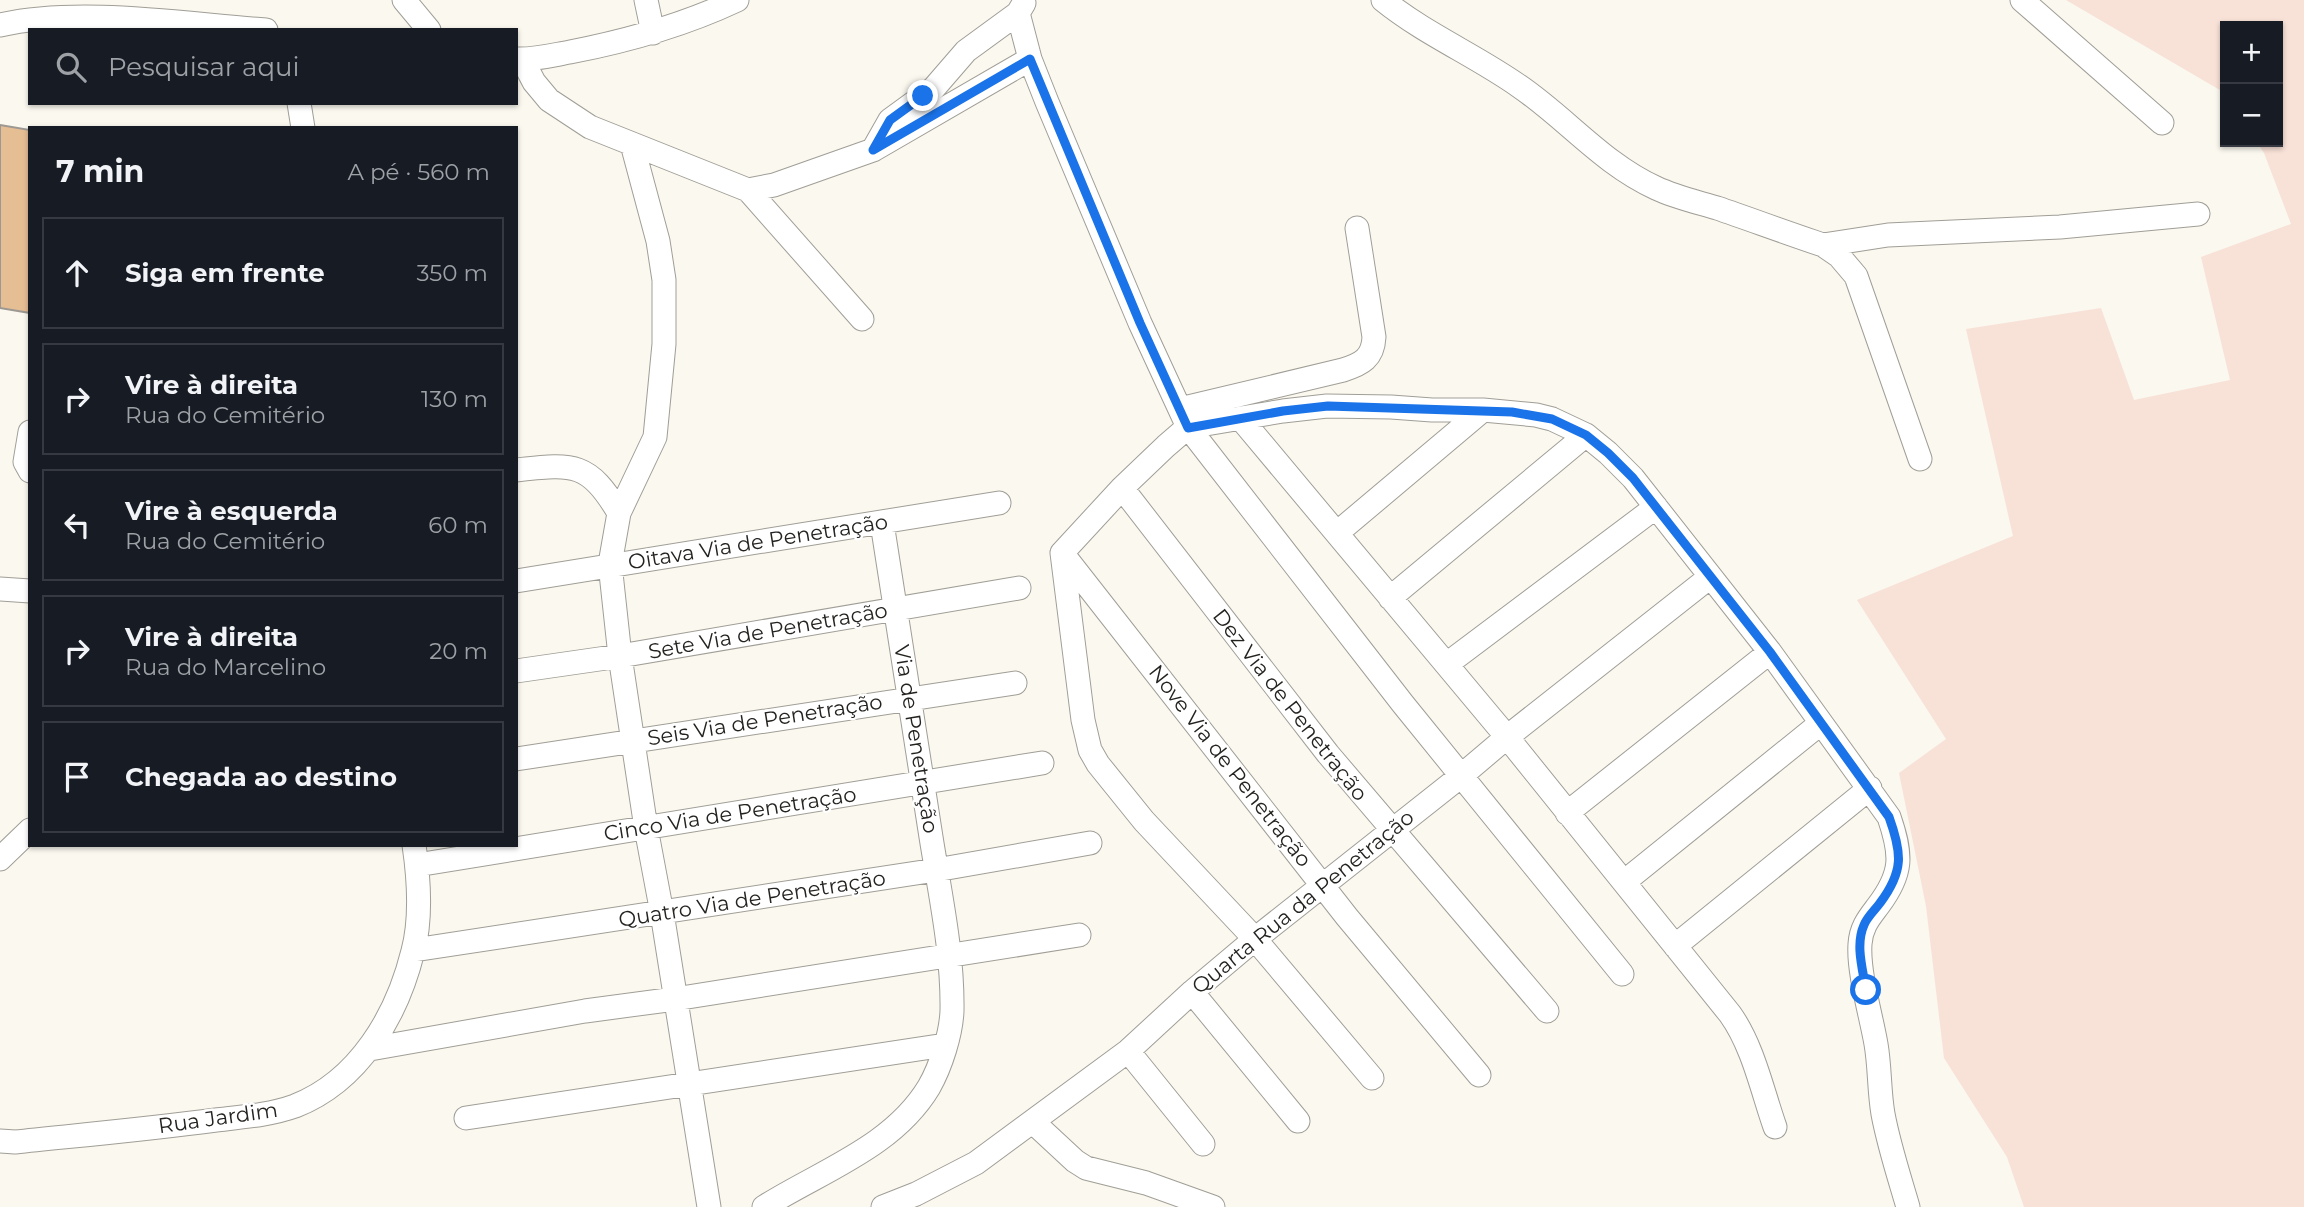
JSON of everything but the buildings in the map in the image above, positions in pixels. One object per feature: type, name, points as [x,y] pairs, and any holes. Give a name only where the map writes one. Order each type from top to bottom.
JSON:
[{"type":"street","points":[[404,0],[427,28]]},
{"type":"street","points":[[646,0],[653,33]]},
{"type":"street","points":[[737,0],[653,33],[602,46],[519,59],[549,100],[590,127],[748,190],[862,319]]},
{"type":"street","points":[[1383,0],[1410,20],[1520,86],[1557,114],[1600,153],[1656,189],[1823,245],[1848,265],[1856,276],[1920,459]]},
{"type":"street","points":[[2022,0],[2162,123]]},
{"type":"street","points":[[873,150],[882,131],[900,111],[934,88],[966,51],[1022,7],[1030,59],[1135,311],[1184,418],[1461,776],[1622,974]]},
{"type":"street","points":[[0,24],[30,18],[106,18],[238,28]]},
{"type":"street","points":[[748,190],[774,185],[873,150],[1030,59]]},
{"type":"street","points":[[299,105],[303,126]]},
{"type":"street","points":[[632,144],[658,241],[664,280],[664,344],[655,437],[619,513],[610,564],[620,656],[646,828],[663,913],[709,1207]]},
{"type":"street","points":[[1823,245],[1888,235],[2060,227],[2197,214]]},
{"type":"street","points":[[1357,228],[1374,337],[1372,352],[1364,362],[1184,418],[1166,446],[1122,488],[1062,553],[1083,720],[1090,750],[1116,788],[1255,939],[1372,1078]]},
{"type":"street","points":[[1184,418],[1242,420],[1283,411],[1328,406],[1483,410],[1552,419],[1586,435],[1633,478],[1770,652],[1889,817],[1899,845],[1895,883],[1864,924],[1860,944],[1878,1057],[1883,1111],[1895,1166],[1908,1207]]},
{"type":"street","points":[[1337,533],[1483,410]]},
{"type":"street","points":[[1242,420],[1507,737],[1738,1026],[1751,1054],[1775,1127]]},
{"type":"street","points":[[1390,598],[1586,435]]},
{"type":"street","points":[[28,440],[25,453],[28,467]]},
{"type":"street","points":[[518,470],[561,465],[581,469],[607,493],[619,513]]},
{"type":"street","name":"Dez Via de Penetração","points":[[1122,488],[1328,754],[1547,1012]]},
{"type":"street","name":"Oitava Via de Penetração","points":[[518,581],[999,503]]},
{"type":"street","points":[[1447,664],[1656,508]]},
{"type":"street","name":"Via de Penetração","points":[[764,1207],[865,1149],[894,1128],[910,1112],[929,1087],[945,1045],[952,1014],[949,956],[882,523]]},
{"type":"street","name":"Nove Via de Penetração","points":[[1062,553],[1347,917],[1479,1075]]},
{"type":"street","name":"Quarta Rua da Penetração","points":[[884,1207],[976,1163],[1128,1051],[1255,939],[1710,577]]},
{"type":"street","name":"Sete Via de Penetração","points":[[518,671],[1019,588]]},
{"type":"street","points":[[0,589],[28,591]]},
{"type":"street","points":[[1567,813],[1770,652]]},
{"type":"street","name":"Seis Via de Penetração","points":[[518,759],[1015,682]]},
{"type":"street","points":[[1624,882],[1821,723]]},
{"type":"street","name":"Cinco Via de Penetração","points":[[518,843],[646,828],[1042,763]]},
{"type":"street","points":[[1675,946],[1870,788]]},
{"type":"street","points":[[0,859],[28,832]]},
{"type":"street","name":"Quatro Via de Penetração","points":[[414,950],[1090,844]]},
{"type":"street","name":"Cinco Via de Penetração","points":[[416,855],[484,847]]},
{"type":"street","name":"Rua Jardim","points":[[0,1141],[15,1142],[144,1129],[268,1113],[293,1107],[334,1083],[370,1049],[397,1000],[414,950],[419,907],[416,855]]},
{"type":"street","points":[[370,1049],[572,1013],[1079,935]]},
{"type":"street","points":[[1192,992],[1298,1121]]},
{"type":"street","points":[[467,1118],[945,1045]]},
{"type":"street","points":[[1128,1051],[1203,1144]]},
{"type":"street","points":[[1032,1122],[1086,1168],[1146,1183],[1213,1207]]},
{"type":"shaded area","points":[[2066,0],[2304,0],[2304,1207],[2024,1207],[2007,1157],[1944,1058],[1926,906],[1899,773],[1946,739],[1857,600],[2013,536],[1966,329],[2101,308],[2134,400],[2230,380],[2201,257],[2291,224],[2260,147],[2283,147],[2283,21],[2220,21],[2220,90]]},
{"type":"route","points":[[923,96],[890,120],[873,150],[1030,59],[1119,274],[1188,428],[1328,406],[1483,410],[1552,419],[1586,435],[1608,453],[1633,478],[1770,652],[1889,817],[1899,845],[1899,862],[1895,883],[1864,924],[1860,944],[1866,990]]}]
